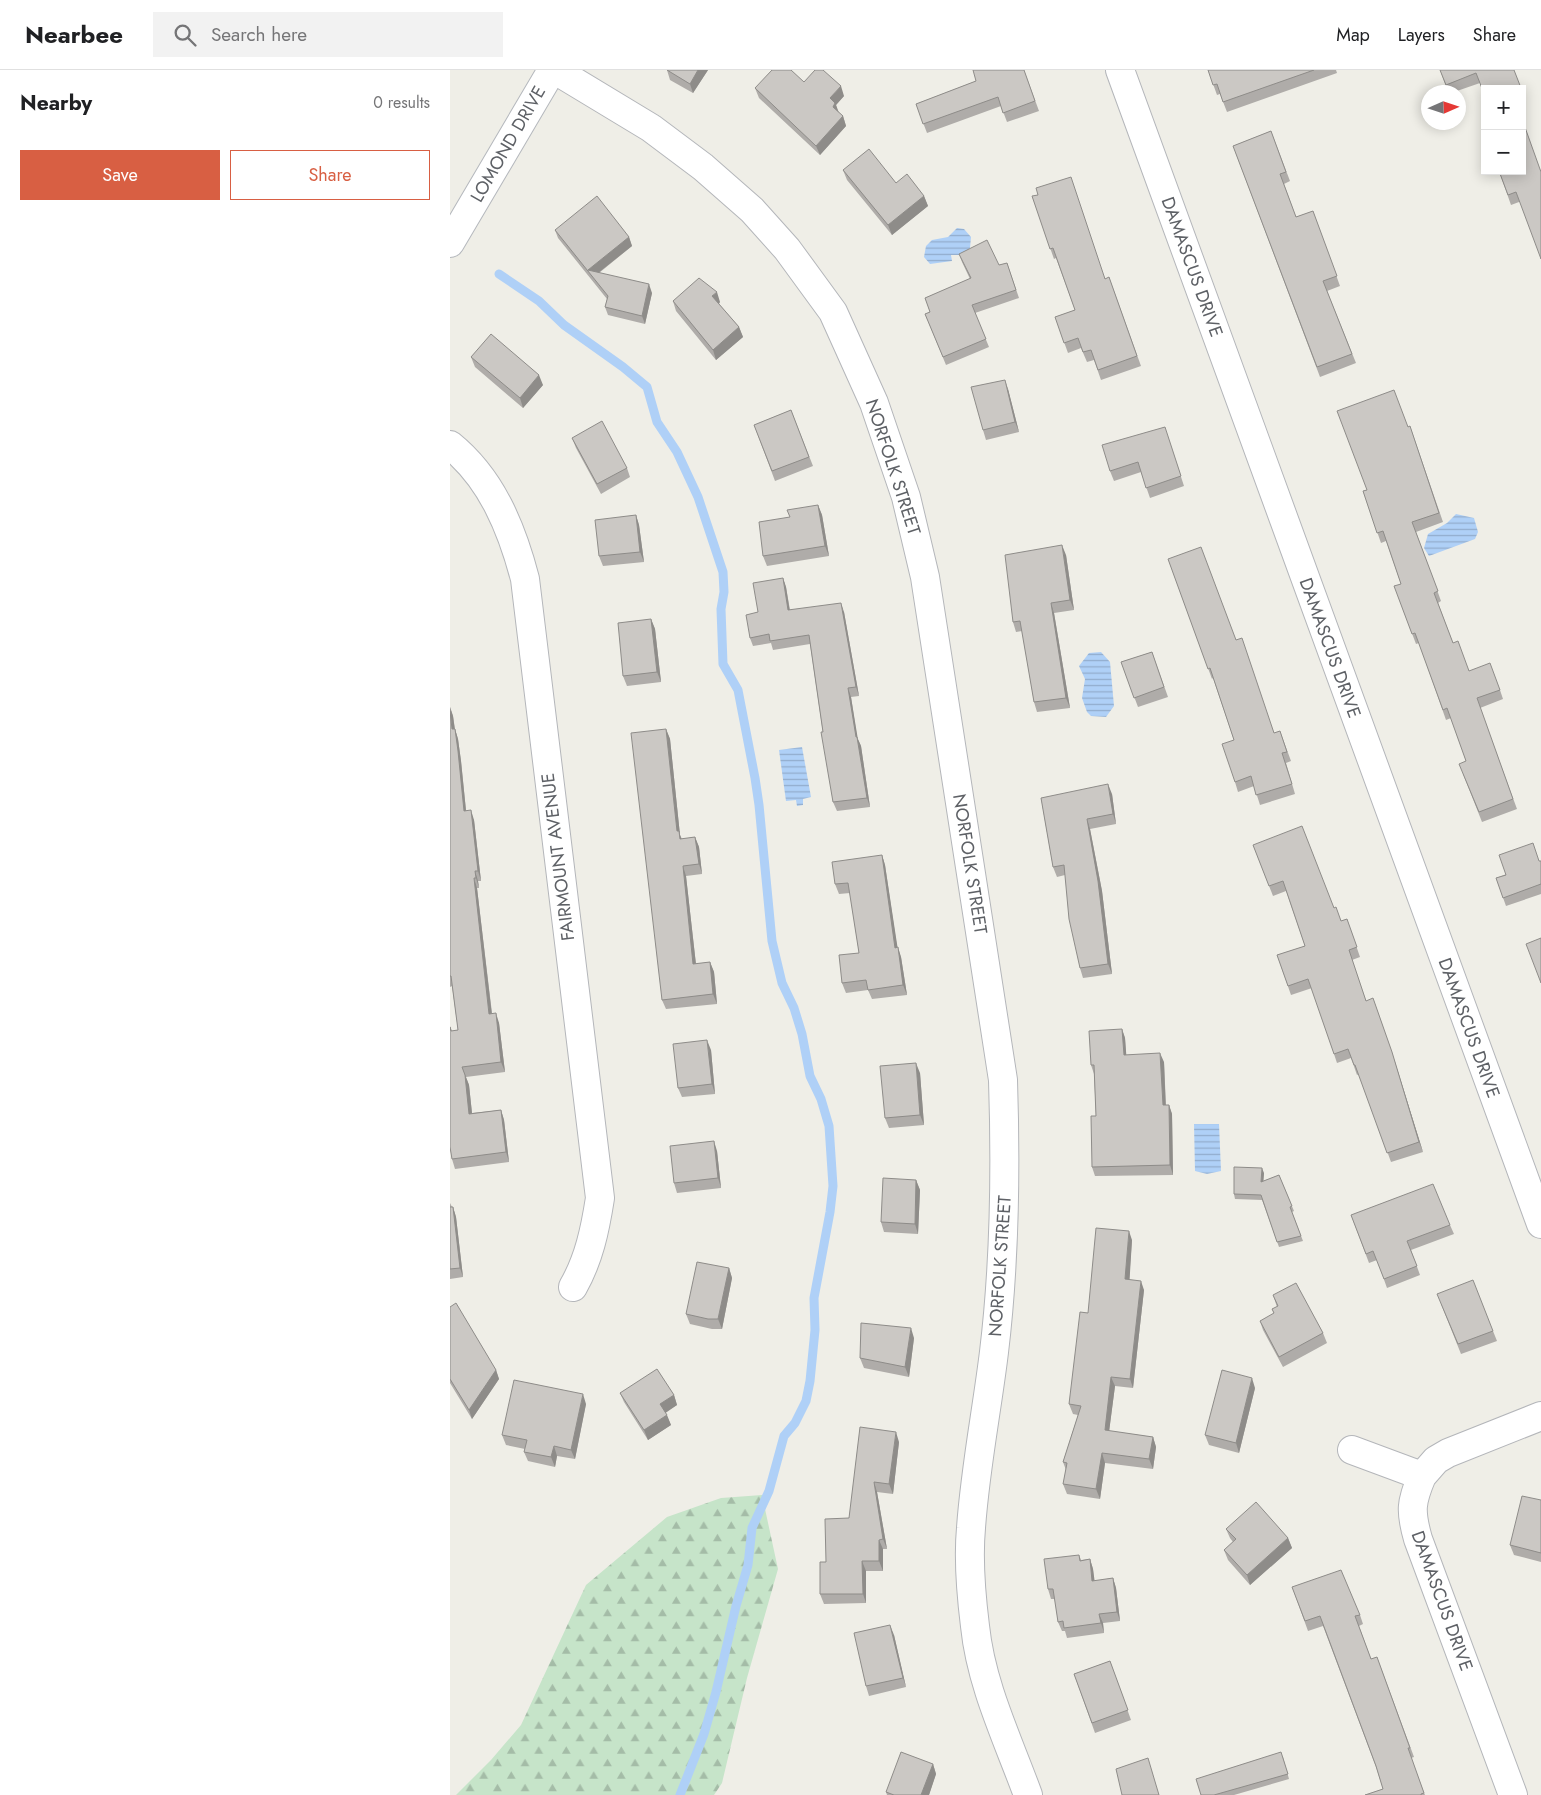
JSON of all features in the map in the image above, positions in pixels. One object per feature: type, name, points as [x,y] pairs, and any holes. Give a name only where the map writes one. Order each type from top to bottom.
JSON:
[{"type":"street","name":"LOMOND DRIVE","points":[[450,243],[554,70]]},
{"type":"street","name":"NORFOLK STREET","points":[[554,70],[651,128],[703,167],[752,210],[787,249],[833,312],[874,403],[906,497],[925,577],[1003,1080],[1006,1163],[1002,1268],[994,1351],[971,1528],[970,1573],[975,1628],[984,1672],[997,1715],[1028,1795]]},
{"type":"street","name":"DAMASCUS DRIVE","points":[[1120,70],[1541,1224]]},
{"type":"street","name":"FAIRMOUNT AVENUE","points":[[450,445],[463,455],[494,497],[513,540],[525,579],[600,1198],[594,1237],[573,1287]]},
{"type":"street","points":[[1352,1450],[1422,1476],[1436,1460],[1448,1453],[1541,1416]]},
{"type":"street","name":"DAMASCUS DRIVE","points":[[1422,1476],[1414,1496],[1412,1518],[1418,1539],[1513,1795]]},
{"type":"green space","points":[[762,1495],[778,1569],[747,1678],[722,1783],[714,1795],[456,1795],[491,1760],[521,1725],[586,1585],[667,1517],[721,1498]]},
{"type":"water","points":[[957,228],[964,229],[971,237],[970,248],[963,255],[951,255],[952,261],[930,264],[924,257],[926,246],[932,240],[948,237]]},
{"type":"water","points":[[1456,514],[1474,518],[1478,532],[1475,539],[1429,556],[1424,548],[1428,534],[1447,523]]},
{"type":"water","points":[[1101,652],[1110,662],[1114,706],[1106,717],[1091,716],[1087,712],[1082,698],[1085,679],[1079,666],[1089,653]]},
{"type":"water","points":[[802,747],[811,797],[803,799],[803,805],[797,806],[796,800],[786,801],[779,750]]},
{"type":"water","points":[[1194,1124],[1219,1124],[1221,1171],[1207,1174],[1195,1171]]},
{"type":"building","points":[[667,70],[698,70],[690,84]]},
{"type":"building","points":[[772,70],[791,70],[804,82],[815,70],[823,70],[841,86],[830,98],[835,103],[833,107],[843,116],[816,146],[755,88]]},
{"type":"building","points":[[973,70],[1024,70],[1035,101],[1003,113],[998,97],[923,124],[916,104],[976,81]]},
{"type":"building","points":[[1208,70],[1314,70],[1223,102],[1217,84],[1213,85]]},
{"type":"building","points":[[1440,70],[1514,70],[1520,85],[1481,86],[1476,73],[1446,85]]},
{"type":"building","points":[[1526,130],[1541,172],[1541,259],[1516,192],[1508,195],[1500,175],[1526,175]]},
{"type":"building","points":[[1271,131],[1286,172],[1280,174],[1296,217],[1313,211],[1337,276],[1323,281],[1352,354],[1317,367],[1233,146]]},
{"type":"building","points":[[869,149],[896,183],[907,174],[924,196],[888,225],[843,170]]},
{"type":"building","points":[[1071,177],[1105,279],[1109,277],[1137,356],[1098,370],[1091,350],[1083,352],[1078,338],[1064,343],[1055,317],[1075,310],[1053,248],[1050,249],[1032,196],[1038,195],[1036,188]]},
{"type":"building","points":[[597,196],[629,237],[588,270],[649,284],[642,316],[605,307],[608,296],[555,230]]},
{"type":"building","points":[[987,240],[999,265],[1007,263],[1016,290],[972,305],[986,339],[943,357],[925,314],[930,312],[925,298],[971,278],[959,254]]},
{"type":"building","points":[[699,278],[717,292],[712,296],[739,327],[713,350],[673,301]]},
{"type":"building","points":[[491,334],[539,375],[520,398],[471,357]]},
{"type":"building","points":[[1005,380],[1015,422],[983,430],[971,387]]},
{"type":"building","points":[[1394,390],[1408,427],[1410,426],[1439,513],[1412,522],[1438,591],[1434,593],[1453,643],[1458,641],[1469,671],[1490,663],[1500,690],[1477,698],[1513,799],[1479,812],[1459,764],[1466,761],[1447,708],[1443,710],[1415,633],[1412,634],[1394,586],[1401,584],[1383,531],[1377,533],[1363,491],[1367,490],[1337,411]]},
{"type":"building","points":[[791,410],[809,457],[772,471],[754,425]]},
{"type":"building","points":[[602,421],[627,468],[597,484],[572,438]]},
{"type":"building","points":[[1165,427],[1181,476],[1146,488],[1138,462],[1110,471],[1102,445]]},
{"type":"building","points":[[818,505],[825,546],[763,556],[759,522],[790,517],[787,510]]},
{"type":"building","points":[[636,515],[640,552],[599,556],[595,520]]},
{"type":"building","points":[[1062,545],[1070,600],[1051,603],[1066,698],[1034,702],[1020,621],[1013,622],[1005,555]]},
{"type":"building","points":[[1201,547],[1236,640],[1242,638],[1274,733],[1280,731],[1287,752],[1282,753],[1292,784],[1256,795],[1251,776],[1235,782],[1222,744],[1234,740],[1210,668],[1208,669],[1168,559]]},
{"type":"building","points":[[783,578],[788,610],[841,603],[856,687],[848,688],[867,798],[833,802],[821,732],[823,732],[809,635],[770,641],[769,634],[750,638],[746,615],[758,612],[753,583]]},
{"type":"building","points":[[651,619],[657,672],[623,676],[618,623]]},
{"type":"building","points":[[1152,652],[1164,687],[1134,698],[1121,662]]},
{"type":"building","points":[[450,711],[452,729],[455,729],[464,811],[471,810],[478,871],[475,871],[476,878],[474,878],[489,1014],[496,1013],[501,1062],[462,1067],[465,1075],[469,1114],[501,1110],[506,1152],[452,1159],[450,1147],[450,1027],[451,1031],[458,1030],[450,976]]},
{"type":"building","points":[[666,729],[677,831],[679,831],[680,839],[695,837],[699,864],[683,866],[693,964],[710,962],[713,994],[662,1000],[631,733]]},
{"type":"building","points":[[1108,784],[1113,814],[1087,819],[1098,881],[1108,964],[1080,968],[1069,919],[1064,865],[1053,867],[1041,798]]},
{"type":"building","points":[[1302,826],[1334,908],[1336,907],[1341,921],[1347,919],[1357,947],[1349,950],[1366,1001],[1373,998],[1392,1052],[1419,1142],[1387,1153],[1348,1049],[1334,1054],[1308,979],[1288,986],[1277,955],[1305,946],[1283,881],[1269,886],[1253,845]]},
{"type":"building","points":[[1533,843],[1539,861],[1541,861],[1541,884],[1503,898],[1496,878],[1506,875],[1499,855]]},
{"type":"building","points":[[882,855],[895,948],[898,947],[903,985],[868,990],[866,980],[842,983],[839,955],[859,953],[848,883],[835,884],[832,862]]},
{"type":"building","points":[[1541,938],[1541,983],[1526,944]]},
{"type":"building","points":[[1122,1029],[1124,1055],[1160,1053],[1163,1105],[1169,1105],[1170,1165],[1092,1167],[1091,1116],[1096,1116],[1094,1065],[1091,1065],[1089,1031]]},
{"type":"building","points":[[707,1040],[712,1084],[678,1088],[673,1044]]},
{"type":"building","points":[[916,1063],[920,1115],[885,1118],[880,1066]]},
{"type":"building","points":[[714,1141],[718,1178],[674,1183],[670,1146]]},
{"type":"building","points":[[1234,1167],[1262,1168],[1261,1182],[1279,1175],[1292,1206],[1290,1207],[1301,1236],[1277,1242],[1261,1195],[1234,1194]]},
{"type":"building","points":[[883,1178],[916,1180],[915,1224],[881,1222]]},
{"type":"building","points":[[1433,1184],[1450,1225],[1407,1241],[1417,1266],[1384,1279],[1373,1251],[1366,1254],[1351,1215]]},
{"type":"building","points":[[450,1207],[453,1207],[460,1268],[450,1269]]},
{"type":"building","points":[[1096,1228],[1129,1231],[1125,1279],[1141,1281],[1130,1379],[1111,1377],[1105,1430],[1153,1437],[1149,1459],[1102,1453],[1096,1489],[1063,1484],[1067,1463],[1063,1462],[1081,1406],[1069,1404],[1080,1312],[1088,1313]]},
{"type":"building","points":[[697,1262],[729,1268],[718,1319],[708,1319],[686,1314]]},
{"type":"building","points":[[1473,1280],[1493,1331],[1458,1344],[1437,1294]]},
{"type":"building","points":[[1296,1283],[1323,1333],[1279,1357],[1260,1321],[1274,1313],[1272,1309],[1278,1306],[1273,1295]]},
{"type":"building","points":[[456,1303],[496,1370],[469,1410],[450,1379],[450,1307]]},
{"type":"building","points":[[861,1323],[911,1328],[905,1367],[860,1358]]},
{"type":"building","points":[[657,1369],[674,1395],[660,1404],[667,1415],[644,1430],[620,1393]]},
{"type":"building","points":[[1222,1370],[1252,1378],[1236,1443],[1205,1435]]},
{"type":"building","points":[[514,1380],[583,1394],[571,1450],[554,1446],[551,1457],[524,1452],[527,1440],[502,1435]]},
{"type":"building","points":[[860,1427],[896,1432],[889,1484],[874,1482],[883,1539],[879,1540],[879,1561],[862,1561],[863,1594],[820,1594],[820,1562],[826,1562],[825,1519],[849,1518]]},
{"type":"building","points":[[1522,1496],[1541,1500],[1541,1553],[1510,1545]]},
{"type":"building","points":[[1256,1502],[1288,1538],[1247,1575],[1224,1550],[1236,1539],[1226,1529]]},
{"type":"building","points":[[1079,1555],[1080,1561],[1090,1559],[1092,1581],[1113,1578],[1117,1612],[1099,1614],[1101,1623],[1064,1628],[1063,1621],[1058,1622],[1053,1589],[1048,1589],[1044,1559]]},
{"type":"building","points":[[1341,1570],[1360,1615],[1355,1616],[1371,1659],[1377,1657],[1410,1748],[1408,1748],[1424,1793],[1421,1795],[1365,1795],[1383,1789],[1376,1766],[1320,1616],[1305,1621],[1292,1587]]},
{"type":"building","points":[[890,1625],[903,1678],[866,1686],[854,1633]]},
{"type":"building","points":[[1110,1661],[1128,1710],[1092,1723],[1074,1674]]},
{"type":"building","points":[[901,1752],[933,1764],[921,1795],[894,1795],[886,1792]]},
{"type":"building","points":[[1281,1752],[1288,1774],[1214,1795],[1201,1795],[1196,1779]]},
{"type":"building","points":[[1148,1758],[1159,1795],[1122,1795],[1116,1769]]},
{"type":"waterway","points":[[499,274],[539,301],[564,325],[623,367],[647,387],[657,422],[677,452],[698,497],[723,572],[724,592],[721,609],[723,664],[738,690],[755,778],[772,941],[782,983],[794,1008],[802,1034],[810,1076],[821,1099],[829,1126],[833,1186],[814,1298],[815,1330],[806,1401],[795,1423],[784,1436],[769,1491],[752,1528],[748,1565],[736,1606],[716,1692],[704,1734],[680,1795]]}]
